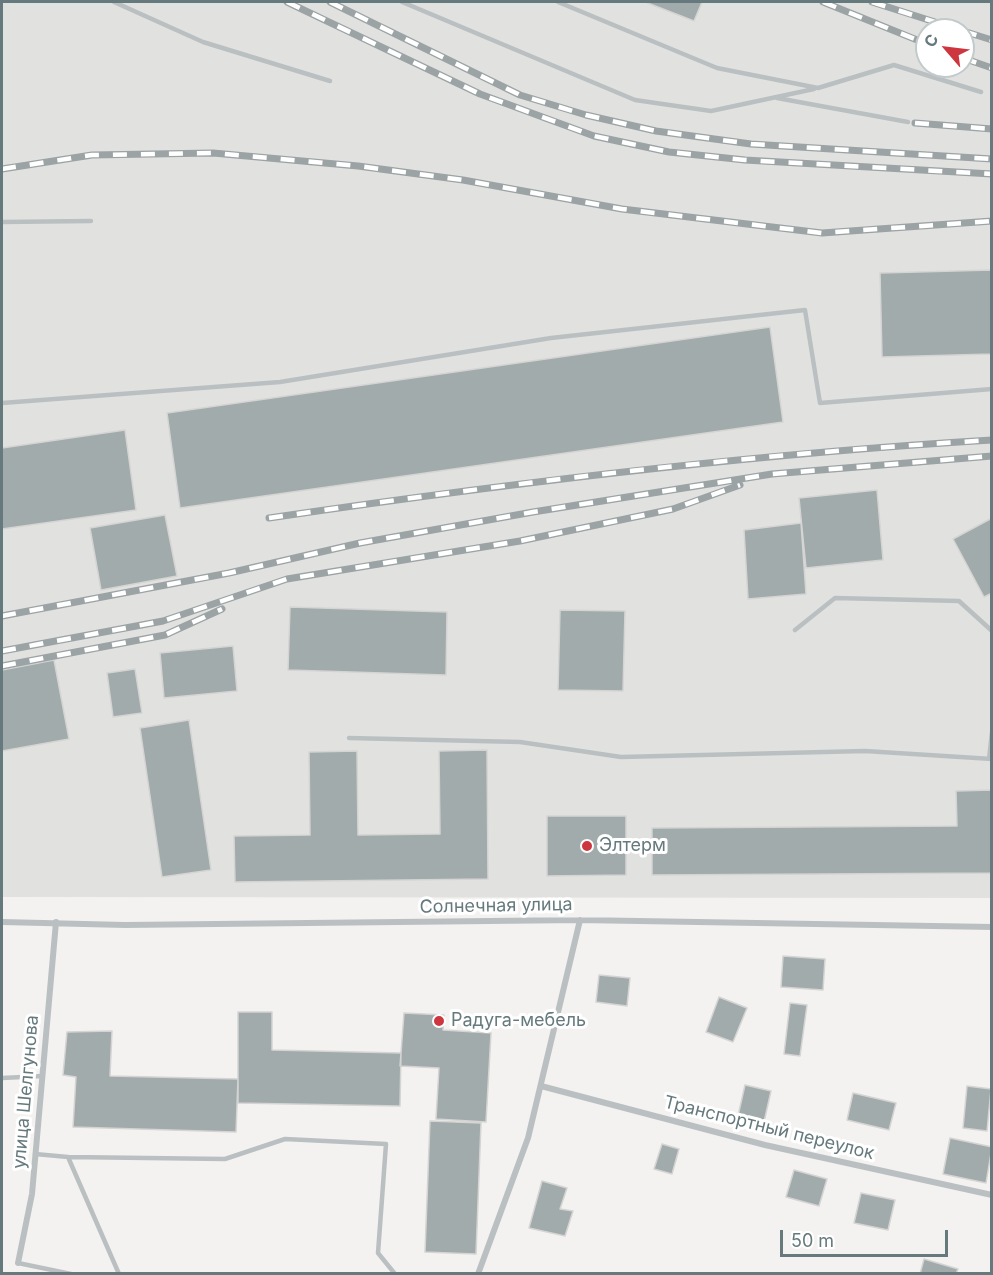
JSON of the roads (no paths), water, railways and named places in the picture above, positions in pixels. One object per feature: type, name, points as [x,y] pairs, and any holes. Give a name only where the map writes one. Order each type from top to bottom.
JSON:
[{"type":"street","name":"Солнечная улица","points":[[2,922],[125,925],[580,920],[992,927]]},
{"type":"street","points":[[478,1274],[528,1138],[580,920]]},
{"type":"street","name":"улица Шелгунова","points":[[18,1263],[32,1194],[56,922]]},
{"type":"street","name":"Транспортный переулок","points":[[541,1086],[765,1144],[992,1195]]},
{"type":"lane","points":[[114,2],[203,42],[330,81]]},
{"type":"lane","points":[[402,2],[635,100],[711,111],[818,88],[894,65],[981,92]]},
{"type":"lane","points":[[558,2],[717,68],[818,88]]},
{"type":"lane","points":[[775,97],[908,122]]},
{"type":"lane","points":[[2,222],[92,221]]},
{"type":"lane","points":[[2,403],[280,382],[551,338],[805,310],[820,403],[992,389]]},
{"type":"lane","points":[[795,630],[835,597],[959,601],[992,632]]},
{"type":"lane","points":[[349,738],[520,742],[621,757],[865,751],[990,759],[992,732]]},
{"type":"lane","points":[[2,1078],[42,1076]]},
{"type":"lane","points":[[35,1154],[68,1157],[225,1159],[285,1139],[386,1144],[378,1253],[395,1274]]},
{"type":"lane","points":[[68,1157],[119,1274]]},
{"type":"lane","points":[[18,1263],[71,1274]]},
{"type":"lane","points":[[26,1274],[28,1265]]},
{"type":"railway","points":[[287,2],[480,94],[594,136],[669,152],[745,160],[992,174]]},
{"type":"railway","points":[[330,2],[520,95],[586,115],[656,131],[751,144],[992,159]]},
{"type":"railway","points":[[823,2],[915,39]]},
{"type":"railway","points":[[872,2],[922,18]]},
{"type":"railway","points":[[975,35],[992,40]]},
{"type":"railway","points":[[975,62],[992,68]]},
{"type":"railway","points":[[915,123],[992,129]]},
{"type":"railway","points":[[2,169],[92,155],[213,153],[358,166],[463,180],[622,209],[822,233],[992,221]]},
{"type":"railway","points":[[269,518],[629,471],[810,453],[992,440]]},
{"type":"railway","points":[[2,616],[229,573],[360,543],[533,512],[772,474],[992,456]]},
{"type":"railway","points":[[2,651],[163,621],[287,579],[520,541],[673,509],[740,485]]},
{"type":"railway","points":[[2,666],[165,635],[222,609]]},
{"type":"place","name":"Элтерм","points":[[587,846]]},
{"type":"place","name":"Радуга-мебель","points":[[439,1021]]}]
